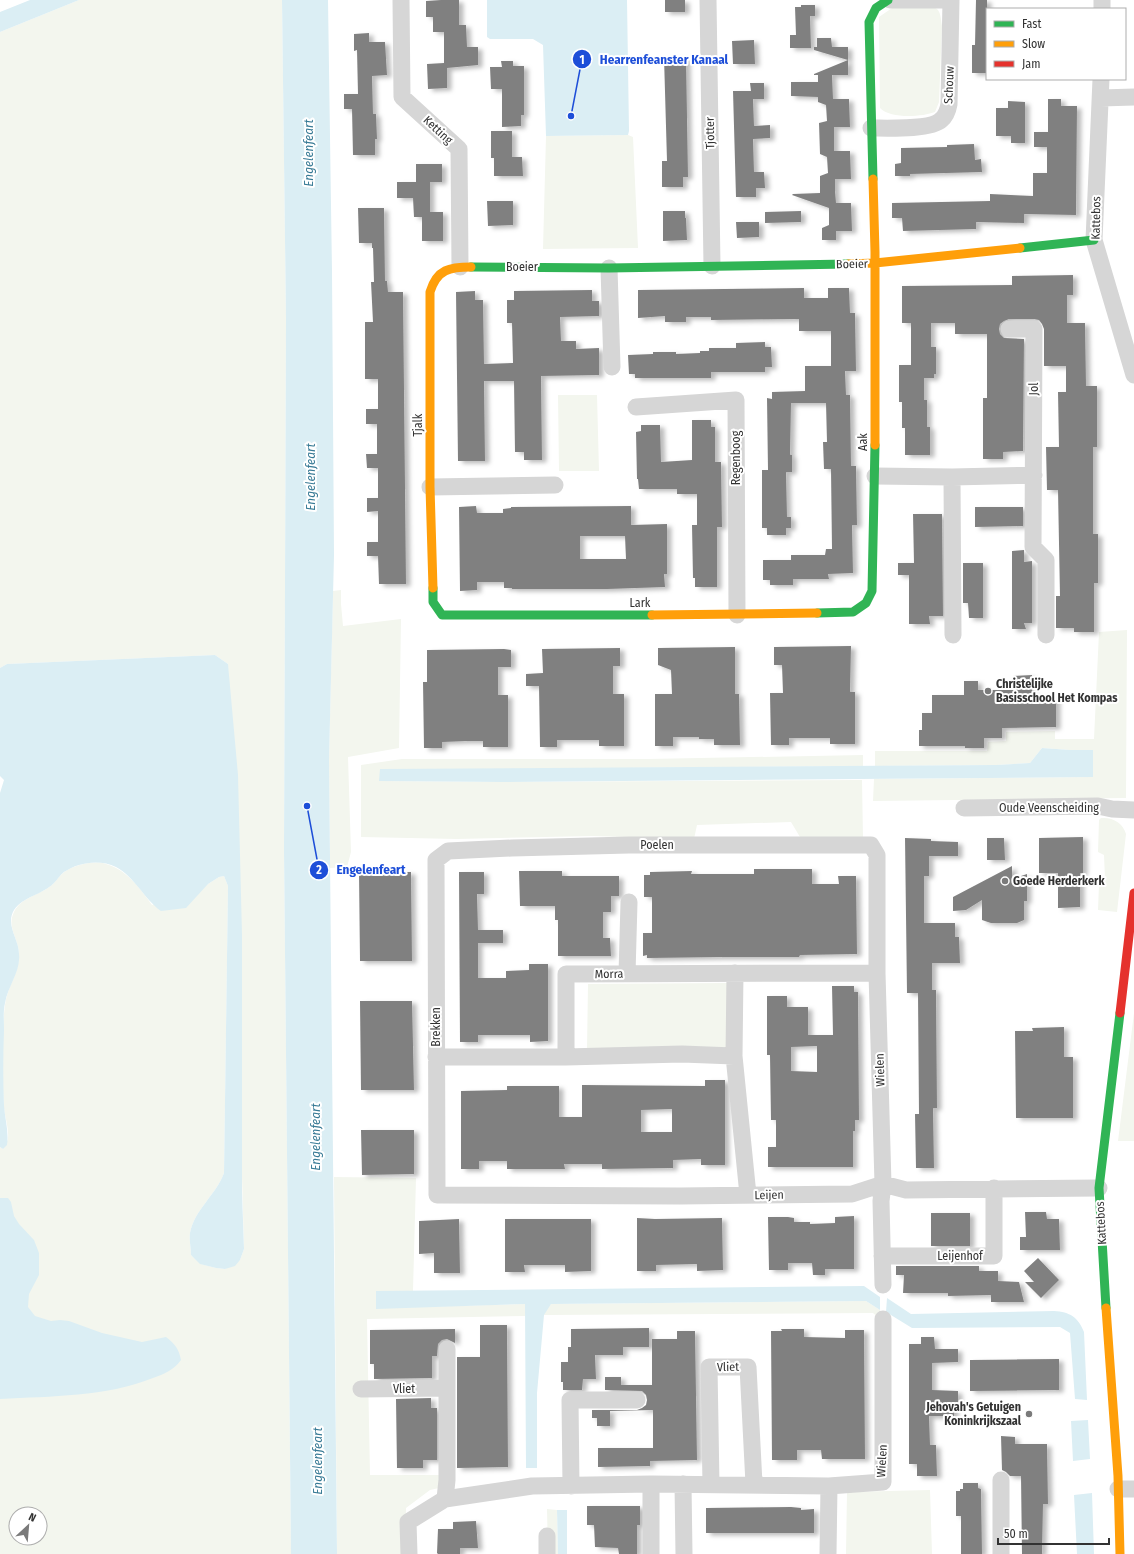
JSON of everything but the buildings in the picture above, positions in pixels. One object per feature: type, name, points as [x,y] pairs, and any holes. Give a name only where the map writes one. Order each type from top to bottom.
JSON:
[{"type":"street","name":"Ketting","points":[[401,0],[402,97],[459,149],[460,267]]},
{"type":"street","name":"Tjotter","points":[[708,0],[712,266]]},
{"type":"street","name":"Schouw","points":[[871,128],[929,126],[941,121],[947,112],[949,104],[950,0],[889,0],[878,5],[872,12],[869,22],[871,128],[875,263]]},
{"type":"street","name":"Kattebos","points":[[1101,80],[1094,240],[1134,375]]},
{"type":"street","points":[[1101,98],[1134,97]]},
{"type":"street","name":"Boeier","points":[[460,267],[609,268],[875,263],[1094,240]]},
{"type":"street","name":"Aak","points":[[853,612],[866,603],[872,591],[875,476],[875,263]]},
{"type":"street","name":"Tjalk","points":[[433,602],[430,487],[430,292],[433,279],[445,270],[460,267]]},
{"type":"street","points":[[609,268],[612,368]]},
{"type":"street","name":"Jol","points":[[1009,329],[1034,329],[1033,547],[1046,560],[1046,635]]},
{"type":"street","name":"Regenboog","points":[[636,407],[736,400],[737,615]]},
{"type":"street","points":[[875,476],[952,477],[1034,474]]},
{"type":"street","points":[[952,477],[953,635]]},
{"type":"street","points":[[430,487],[555,485]]},
{"type":"street","name":"Lark","points":[[433,602],[442,615],[737,615],[853,612]]},
{"type":"street","name":"Oude Veenscheiding","points":[[964,808],[1098,806],[1112,809],[1134,810]]},
{"type":"street","name":"Poelen","points":[[436,860],[448,851],[629,845],[871,846],[877,855]]},
{"type":"street","name":"Wielen","points":[[877,855],[877,973],[884,1184],[881,1202],[883,1285]]},
{"type":"street","name":"Brekken","points":[[436,860],[437,1195]]},
{"type":"street","name":"Kattebos","points":[[1120,1554],[1126,1489],[1100,1220],[1099,1188],[1134,893]]},
{"type":"street","points":[[626,974],[629,902]]},
{"type":"street","name":"Morra","points":[[566,1057],[566,974],[877,973]]},
{"type":"street","points":[[735,974],[734,1056],[748,1195]]},
{"type":"street","points":[[436,1057],[566,1057],[682,1054],[734,1056]]},
{"type":"street","points":[[884,1184],[906,1190],[1099,1188]]},
{"type":"street","name":"Leijen","points":[[437,1195],[680,1196],[852,1194],[884,1184]]},
{"type":"street","name":"Leijenhof","points":[[882,1256],[994,1256],[994,1188]]},
{"type":"street","name":"Wielen","points":[[829,1486],[883,1482],[883,1319]]},
{"type":"street","points":[[445,1499],[447,1480],[447,1349]]},
{"type":"street","name":"Vliet","points":[[711,1485],[708,1367],[748,1367],[754,1484]]},
{"type":"street","name":"Vliet","points":[[360,1389],[446,1388]]},
{"type":"street","points":[[571,1486],[570,1400],[637,1400]]},
{"type":"street","points":[[1001,1480],[1001,1554]]},
{"type":"street","points":[[651,1484],[651,1554]]},
{"type":"street","points":[[683,1484],[684,1554]]},
{"type":"street","points":[[409,1554],[408,1522],[445,1499],[532,1486],[754,1484],[829,1486],[828,1554]]},
{"type":"street","points":[[547,1536],[547,1554]]},
{"type":"shaded area","points":[[79,0],[282,0],[286,319],[284,851],[291,1554],[0,1554],[0,1147],[3,1149],[8,1138],[4,1108],[2,1043],[6,998],[17,968],[19,956],[18,945],[12,929],[12,918],[17,907],[21,903],[48,888],[67,870],[90,863],[101,863],[114,867],[132,880],[152,905],[208,884],[219,877],[224,876],[228,886],[224,1173],[192,1225],[190,1241],[191,1255],[201,1264],[216,1268],[225,1269],[240,1260],[244,1249],[228,664],[215,655],[7,664],[0,668],[0,32]]},
{"type":"shaded area","points":[[895,6],[930,6],[938,10],[940,13],[942,26],[939,102],[935,112],[915,116],[906,116],[891,114],[880,108],[879,17]]},
{"type":"shaded area","points":[[628,135],[633,137],[638,248],[543,249],[546,136]]},
{"type":"shaded area","points":[[558,395],[597,395],[599,471],[559,471]]},
{"type":"shaded area","points":[[341,590],[343,626],[401,619],[399,748],[348,757],[351,852],[347,867],[330,868],[329,760],[333,591]]},
{"type":"shaded area","points":[[1127,630],[1126,798],[873,801],[874,779],[1092,777],[1093,750],[1042,748],[1030,763],[996,765],[875,766],[875,751],[987,751],[988,742],[1006,741],[1006,732],[1055,731],[1055,739],[1094,739],[1099,632]]},
{"type":"shaded area","points":[[863,755],[863,766],[512,769],[379,781],[502,782],[862,780],[863,839],[800,837],[791,822],[697,825],[694,839],[592,836],[457,839],[361,837],[361,765],[402,759],[648,759]]},
{"type":"shaded area","points":[[1101,818],[1110,819],[1117,822],[1123,827],[1126,834],[1117,912],[1098,910],[1099,884],[1105,879],[1104,855],[1098,852],[1099,820]]},
{"type":"shaded area","points":[[729,983],[728,1050],[587,1050],[588,984]]},
{"type":"shaded area","points":[[1134,1013],[1134,1141],[1118,1141]]},
{"type":"shaded area","points":[[334,1177],[416,1178],[413,1291],[376,1291],[376,1308],[525,1304],[525,1316],[367,1319],[370,1475],[439,1475],[439,1488],[430,1490],[406,1508],[405,1554],[337,1554]]},
{"type":"shaded area","points":[[866,1301],[880,1310],[880,1319],[873,1313],[544,1315],[545,1309],[551,1304]]},
{"type":"shaded area","points":[[930,1490],[932,1554],[846,1554],[847,1492]]},
{"type":"shaded area","points":[[547,1509],[557,1510],[558,1554],[548,1554]]},
{"type":"water","points":[[30,0],[79,0],[0,32],[0,12]]},
{"type":"water","name":"Engelenfeart","points":[[282,0],[328,0],[334,555],[329,760],[337,1554],[291,1554],[284,851],[286,319]]},
{"type":"water","points":[[487,0],[627,0],[628,135],[546,136],[543,45],[533,39],[490,39],[487,37]]},
{"type":"water","points":[[215,655],[228,664],[238,775],[242,935],[242,1192],[244,1249],[240,1260],[235,1266],[225,1269],[200,1264],[191,1255],[190,1238],[192,1225],[196,1217],[216,1188],[224,1173],[228,886],[224,876],[219,877],[208,884],[186,908],[161,911],[123,871],[110,865],[96,862],[76,866],[64,872],[49,887],[18,905],[14,910],[11,921],[18,948],[19,960],[4,1010],[3,1068],[4,1111],[7,1130],[7,1145],[3,1149],[0,1147],[0,793],[4,780],[0,776],[0,668],[7,664]]},
{"type":"water","points":[[1042,748],[1093,750],[1093,777],[502,782],[379,781],[380,769],[996,765],[1030,763]]},
{"type":"water","points":[[0,1198],[8,1198],[11,1202],[14,1216],[19,1224],[34,1240],[39,1253],[39,1275],[29,1294],[28,1307],[35,1316],[51,1321],[69,1321],[102,1333],[142,1342],[166,1337],[178,1350],[181,1360],[172,1369],[161,1375],[116,1389],[59,1396],[0,1399]]},
{"type":"water","points":[[864,1286],[880,1297],[880,1310],[866,1301],[551,1304],[544,1315],[537,1393],[537,1468],[526,1468],[525,1304],[376,1309],[376,1291]]},
{"type":"water","points":[[887,1298],[911,1314],[1054,1311],[1073,1316],[1084,1332],[1087,1400],[1075,1399],[1070,1333],[1060,1327],[912,1328],[886,1312]]},
{"type":"water","points":[[1088,1420],[1090,1459],[1073,1461],[1071,1421]]},
{"type":"water","points":[[1092,1493],[1094,1554],[1077,1554],[1074,1495]]},
{"type":"water","points":[[557,1510],[567,1510],[567,1554],[558,1554]]},
{"type":"traffic: fast","points":[[873,179],[869,22],[876,8],[888,0]]},
{"type":"traffic: fast","points":[[1020,248],[1094,240]]},
{"type":"traffic: fast","points":[[471,267],[609,268],[848,264]]},
{"type":"traffic: fast","points":[[817,613],[853,612],[866,603],[872,591],[875,445]]},
{"type":"traffic: fast","points":[[433,588],[433,602],[442,615],[652,615]]},
{"type":"traffic: fast","points":[[1106,1308],[1099,1188],[1120,1013]]},
{"type":"traffic: slow","points":[[873,179],[875,252],[875,445]]},
{"type":"traffic: slow","points":[[848,264],[875,263],[1020,248]]},
{"type":"traffic: slow","points":[[433,588],[430,487],[430,292],[436,278],[445,271],[471,267]]},
{"type":"traffic: slow","points":[[652,615],[817,613]]},
{"type":"traffic: slow","points":[[1106,1308],[1118,1476],[1120,1554]]},
{"type":"traffic: jam","points":[[1120,1013],[1134,893]]},
{"type":"place","name":"Hearrenfeanster Kanaal","points":[[571,116]]},
{"type":"place","name":"Christelijke Basisschool Het Kompas","points":[[988,691]]},
{"type":"place","name":"Engelenfeart","points":[[307,806]]},
{"type":"place","name":"Goede Herderkerk","points":[[1005,881]]},
{"type":"place","name":"Jehovah's Getuigen Koninkrijkszaal","points":[[1029,1414]]}]
